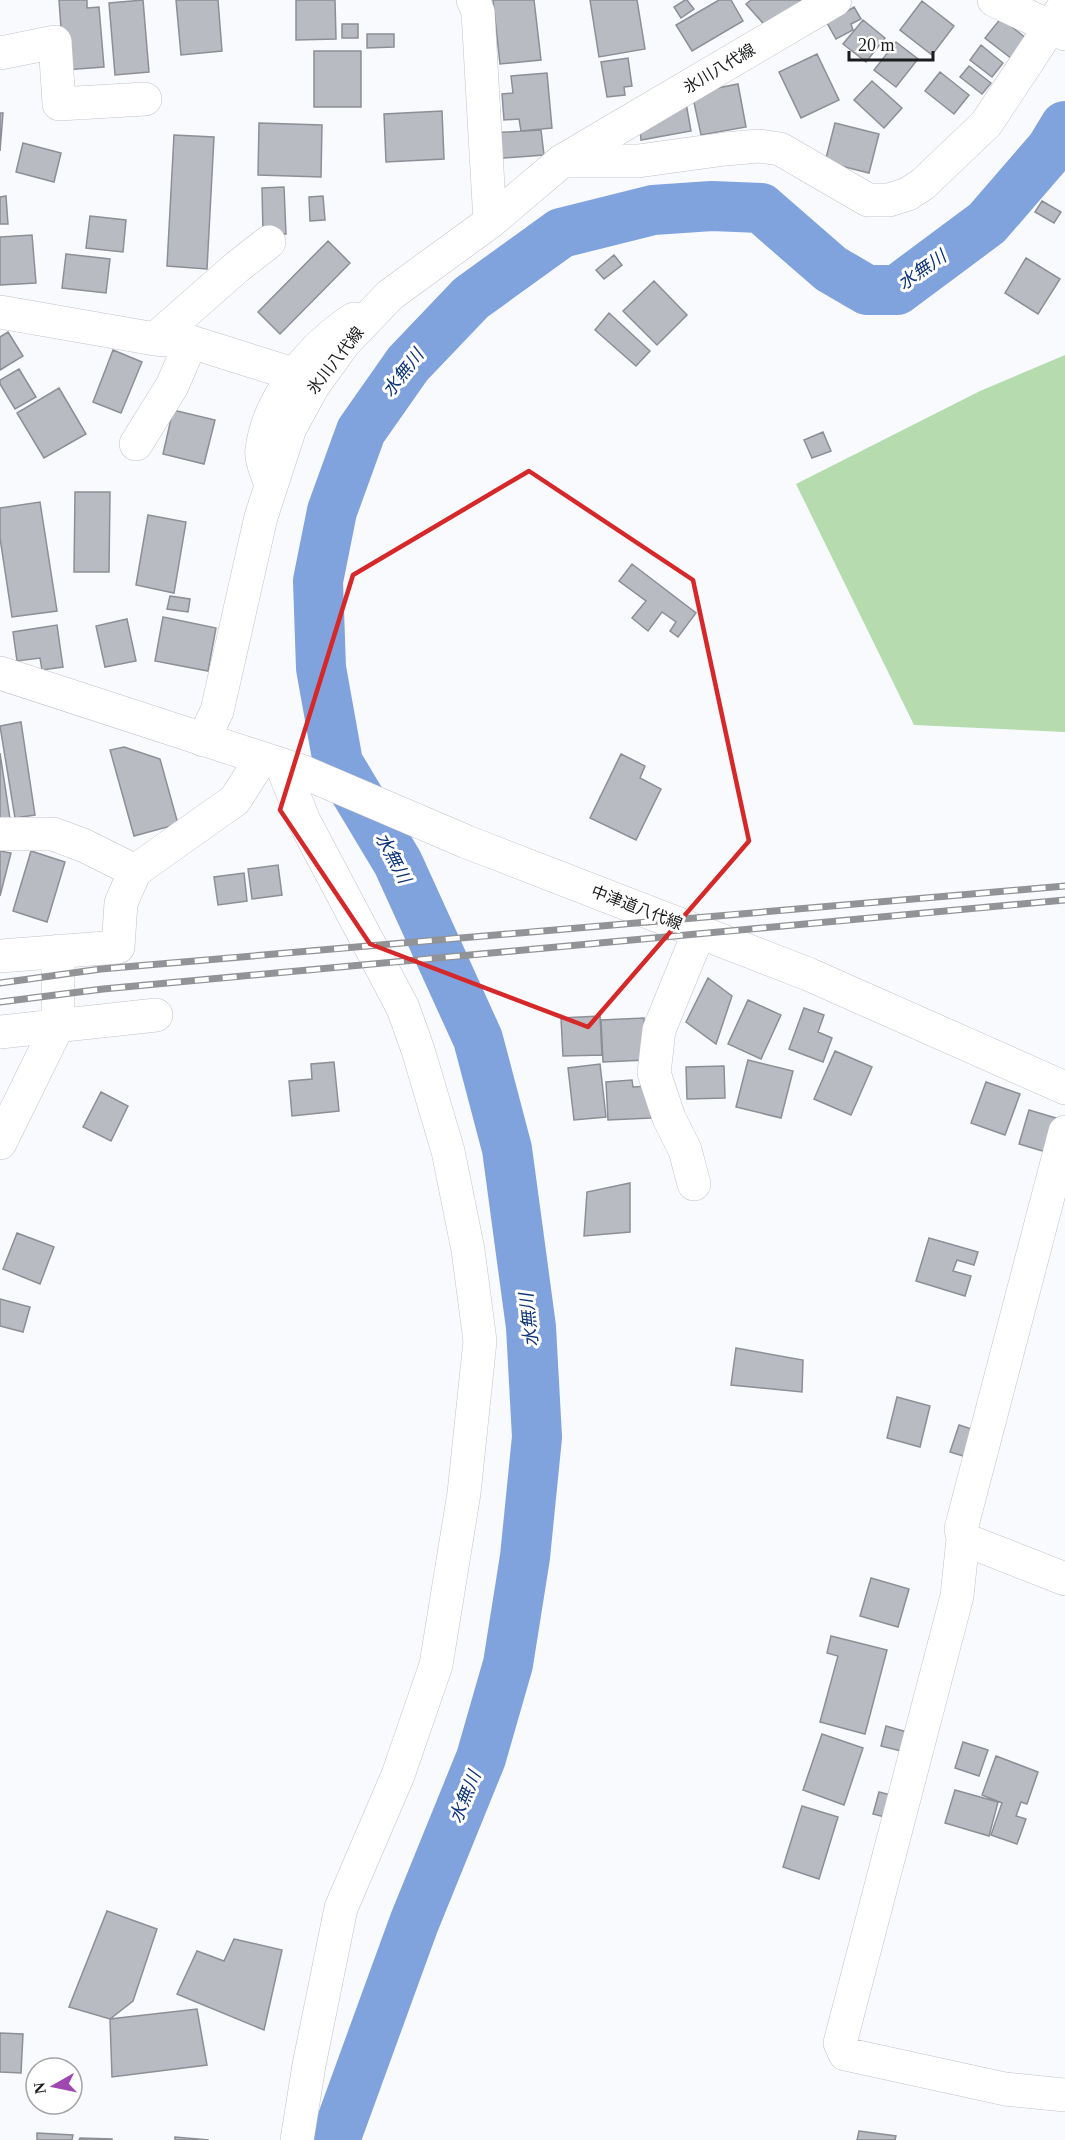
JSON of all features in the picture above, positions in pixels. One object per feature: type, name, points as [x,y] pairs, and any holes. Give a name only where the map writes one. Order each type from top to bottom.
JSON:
[{"type":"street","points":[[473,0],[478,12],[490,222]]},
{"type":"street","name":"氷川八代線","points":[[203,740],[217,711],[261,517],[291,428],[313,386],[345,343],[390,295],[490,222],[562,161],[835,0]]},
{"type":"street","points":[[562,161],[638,161],[759,146],[780,149],[868,200],[889,200],[908,194],[923,183],[986,124],[1059,24],[994,0]]},
{"type":"street","points":[[0,53],[55,42],[59,104],[145,99]]},
{"type":"street","points":[[154,339],[269,242]]},
{"type":"street","points":[[271,485],[261,452],[271,417],[293,374],[342,327],[390,295]]},
{"type":"street","points":[[0,312],[154,339],[191,342],[293,374]]},
{"type":"street","points":[[136,444],[172,386],[191,342]]},
{"type":"street","points":[[0,673],[203,740]]},
{"type":"street","name":"中津道八代線","points":[[203,740],[281,765],[808,974],[1065,1088]]},
{"type":"street","points":[[0,956],[118,947],[121,903],[135,871],[281,765],[304,821],[403,1008],[448,1151],[468,1250],[480,1341],[464,1493],[436,1665],[398,1775],[341,1908],[309,2065],[297,2140]]},
{"type":"street","points":[[0,834],[53,834],[85,846],[135,871]]},
{"type":"street","points":[[694,1184],[685,1150],[669,1118],[654,1073],[659,1030],[699,932]]},
{"type":"street","points":[[0,1143],[58,1025],[58,951]]},
{"type":"street","points":[[0,1032],[156,1015]]},
{"type":"street","points":[[1065,1132],[961,1529],[963,1539],[957,1596],[840,2043],[845,2054],[1005,2089],[1065,2095]]},
{"type":"street","points":[[963,1539],[1065,1579]]},
{"type":"highlighted area","points":[[529,471],[693,580],[749,841],[588,1027],[370,944],[280,810],[353,575]]},
{"type":"green space","points":[[1065,355],[1065,732],[914,725],[796,484],[980,391]]},
{"type":"building","points":[[59,0],[87,0],[87,8],[99,7],[104,67],[64,70]]},
{"type":"building","points":[[143,0],[149,72],[115,75],[109,3]]},
{"type":"building","points":[[176,0],[218,0],[222,51],[181,55]]},
{"type":"building","points":[[296,0],[335,0],[336,39],[296,40]]},
{"type":"building","points":[[493,0],[534,0],[541,60],[500,64]]},
{"type":"building","points":[[590,0],[637,0],[645,49],[599,57]]},
{"type":"building","points":[[685,0],[694,9],[681,18],[674,7]]},
{"type":"building","points":[[719,0],[731,0],[743,21],[692,51],[676,25]]},
{"type":"building","points":[[751,0],[802,0],[768,29],[746,4]]},
{"type":"building","points":[[922,1],[954,26],[932,55],[900,30]]},
{"type":"building","points":[[854,7],[861,19],[851,24],[853,30],[836,39],[827,23]]},
{"type":"building","points":[[1001,18],[1027,39],[1012,59],[985,38]]},
{"type":"building","points":[[863,20],[885,38],[866,62],[843,44]]},
{"type":"building","points":[[342,24],[358,24],[358,38],[342,38]]},
{"type":"building","points":[[367,34],[394,34],[394,47],[367,48]]},
{"type":"building","points":[[896,42],[918,59],[896,87],[874,70]]},
{"type":"building","points":[[981,45],[1003,63],[992,77],[970,60]]},
{"type":"building","points":[[314,51],[361,51],[361,107],[314,107]]},
{"type":"building","points":[[817,54],[839,100],[801,118],[779,72]]},
{"type":"building","points":[[628,58],[632,86],[624,87],[625,95],[607,97],[601,62]]},
{"type":"building","points":[[969,66],[991,83],[982,94],[960,77]]},
{"type":"building","points":[[940,72],[969,95],[954,114],[925,91]]},
{"type":"building","points":[[547,73],[552,128],[521,131],[519,119],[504,120],[502,94],[513,93],[511,76]]},
{"type":"building","points":[[872,81],[902,108],[884,128],[854,100]]},
{"type":"building","points":[[738,84],[746,127],[701,135],[692,93]]},
{"type":"building","points":[[686,103],[691,131],[641,140],[640,128]]},
{"type":"building","points":[[442,111],[444,159],[386,162],[384,114]]},
{"type":"building","points":[[0,113],[3,113],[0,151]]},
{"type":"building","points":[[259,123],[322,125],[321,177],[258,175]]},
{"type":"building","points":[[835,123],[879,134],[869,173],[825,162]]},
{"type":"building","points":[[541,130],[544,155],[492,159],[491,133]]},
{"type":"building","points":[[174,135],[214,137],[207,269],[167,266]]},
{"type":"building","points":[[23,143],[61,153],[54,182],[16,172]]},
{"type":"building","points":[[284,187],[286,234],[263,234],[262,188]]},
{"type":"building","points":[[6,196],[8,224],[0,224],[0,197]]},
{"type":"building","points":[[323,196],[325,220],[310,221],[309,197]]},
{"type":"building","points":[[1042,201],[1061,212],[1054,223],[1035,212]]},
{"type":"building","points":[[90,216],[126,220],[123,252],[86,248]]},
{"type":"building","points":[[32,235],[36,283],[0,285],[0,237]]},
{"type":"building","points":[[328,241],[350,263],[280,334],[258,312]]},
{"type":"building","points":[[66,254],[110,259],[106,293],[62,288]]},
{"type":"building","points":[[614,255],[622,265],[604,279],[596,270]]},
{"type":"building","points":[[1026,258],[1060,279],[1038,314],[1005,293]]},
{"type":"building","points":[[654,281],[687,315],[657,345],[623,311]]},
{"type":"building","points":[[609,313],[650,351],[636,366],[595,330]]},
{"type":"building","points":[[8,332],[23,356],[0,370],[0,337]]},
{"type":"building","points":[[113,350],[142,362],[121,413],[93,402]]},
{"type":"building","points":[[19,369],[36,397],[15,409],[0,384],[0,380]]},
{"type":"building","points":[[59,388],[86,434],[44,458],[17,413]]},
{"type":"building","points":[[173,410],[215,420],[204,464],[163,454]]},
{"type":"building","points":[[823,432],[831,451],[812,458],[804,440]]},
{"type":"building","points":[[75,492],[110,492],[109,572],[74,572]]},
{"type":"building","points":[[40,502],[57,611],[12,617],[0,538],[0,508]]},
{"type":"building","points":[[148,515],[186,522],[174,593],[136,585]]},
{"type":"building","points":[[632,564],[696,613],[678,637],[670,631],[676,622],[662,612],[648,631],[632,618],[646,601],[619,581]]},
{"type":"building","points":[[170,596],[190,599],[188,612],[167,609]]},
{"type":"building","points":[[163,617],[216,628],[208,671],[155,661]]},
{"type":"building","points":[[127,619],[136,661],[105,667],[96,626]]},
{"type":"building","points":[[57,625],[63,667],[42,670],[40,658],[17,661],[13,632]]},
{"type":"building","points":[[21,722],[35,815],[15,818],[0,726]]},
{"type":"building","points":[[124,747],[160,759],[178,824],[134,836],[110,750]]},
{"type":"building","points":[[0,753],[10,819],[0,820]]},
{"type":"building","points":[[621,754],[645,766],[640,778],[661,789],[636,840],[590,818]]},
{"type":"building","points":[[0,851],[11,853],[0,896]]},
{"type":"building","points":[[31,851],[65,862],[47,922],[13,911]]},
{"type":"building","points":[[278,865],[282,895],[252,899],[248,869]]},
{"type":"building","points":[[244,873],[247,901],[218,905],[214,877]]},
{"type":"building","points":[[708,978],[732,996],[716,1044],[686,1022]]},
{"type":"building","points":[[748,1000],[781,1015],[761,1059],[728,1044]]},
{"type":"building","points":[[804,1008],[824,1015],[818,1032],[832,1038],[823,1062],[789,1049]]},
{"type":"building","points":[[600,1016],[602,1055],[563,1056],[561,1018]]},
{"type":"building","points":[[644,1018],[646,1060],[603,1062],[601,1020]]},
{"type":"building","points":[[835,1051],[872,1067],[851,1115],[814,1099]]},
{"type":"building","points":[[748,1060],[793,1071],[781,1118],[736,1107]]},
{"type":"building","points":[[334,1062],[339,1111],[292,1116],[289,1081],[312,1079],[311,1064]]},
{"type":"building","points":[[600,1064],[606,1117],[574,1120],[568,1068]]},
{"type":"building","points":[[724,1066],[725,1098],[687,1099],[686,1067]]},
{"type":"building","points":[[632,1080],[633,1087],[649,1086],[651,1118],[608,1120],[606,1082]]},
{"type":"building","points":[[986,1082],[1020,1094],[1005,1135],[971,1123]]},
{"type":"building","points":[[101,1092],[128,1106],[111,1141],[83,1127]]},
{"type":"building","points":[[1029,1110],[1056,1118],[1046,1152],[1019,1144]]},
{"type":"building","points":[[630,1183],[630,1232],[584,1236],[587,1192]]},
{"type":"building","points":[[17,1233],[54,1247],[40,1284],[3,1269]]},
{"type":"building","points":[[929,1238],[978,1252],[974,1265],[957,1260],[953,1271],[971,1276],[965,1296],[916,1281]]},
{"type":"building","points":[[0,1299],[30,1307],[23,1332],[0,1326]]},
{"type":"building","points":[[736,1348],[803,1360],[802,1392],[731,1385]]},
{"type":"building","points":[[897,1397],[930,1406],[920,1447],[887,1438]]},
{"type":"building","points":[[959,1425],[981,1432],[973,1459],[950,1452]]},
{"type":"building","points":[[871,1578],[909,1589],[898,1627],[860,1616]]},
{"type":"building","points":[[831,1636],[887,1650],[865,1734],[820,1722],[838,1656],[827,1653]]},
{"type":"building","points":[[886,1726],[914,1734],[909,1753],[881,1746]]},
{"type":"building","points":[[822,1734],[863,1748],[844,1805],[803,1790]]},
{"type":"building","points":[[963,1742],[988,1750],[979,1776],[955,1768]]},
{"type":"building","points":[[996,1756],[1038,1772],[1027,1804],[1021,1802],[1016,1816],[1026,1819],[1017,1844],[991,1835],[1002,1803],[982,1795]]},
{"type":"building","points":[[955,1790],[998,1802],[989,1836],[945,1823]]},
{"type":"building","points":[[879,1792],[903,1798],[897,1820],[873,1814]]},
{"type":"building","points":[[802,1806],[838,1817],[819,1879],[783,1867]]},
{"type":"building","points":[[107,1911],[157,1929],[133,2001],[110,2019],[69,2007]]},
{"type":"building","points":[[234,1939],[282,1950],[264,2030],[177,1994],[197,1951],[224,1961]]},
{"type":"building","points":[[197,2009],[207,2065],[112,2077],[110,2019]]},
{"type":"building","points":[[0,2033],[23,2034],[21,2073],[0,2072]]},
{"type":"building","points":[[859,2131],[896,2136],[895,2140],[857,2140]]},
{"type":"building","points":[[37,2133],[73,2135],[72,2140],[37,2140]]},
{"type":"building","points":[[175,2137],[209,2140],[175,2140]]},
{"type":"building","points":[[80,2138],[112,2139],[112,2140],[79,2140]]},
{"type":"waterway","name":"水無川","points":[[335,2140],[414,1923],[481,1758],[508,1664],[525,1557],[537,1437],[531,1327],[507,1149],[478,1039],[398,863],[338,763],[321,668],[318,581],[332,511],[361,431],[408,364],[471,298],[561,233],[653,210],[712,206],[761,208],[831,269],[867,290],[897,290],[987,223],[1051,149],[1065,126]]},
{"type":"railway","points":[[0,983],[101,969],[1065,886]]},
{"type":"railway","points":[[0,1002],[103,989],[1065,900]]}]
